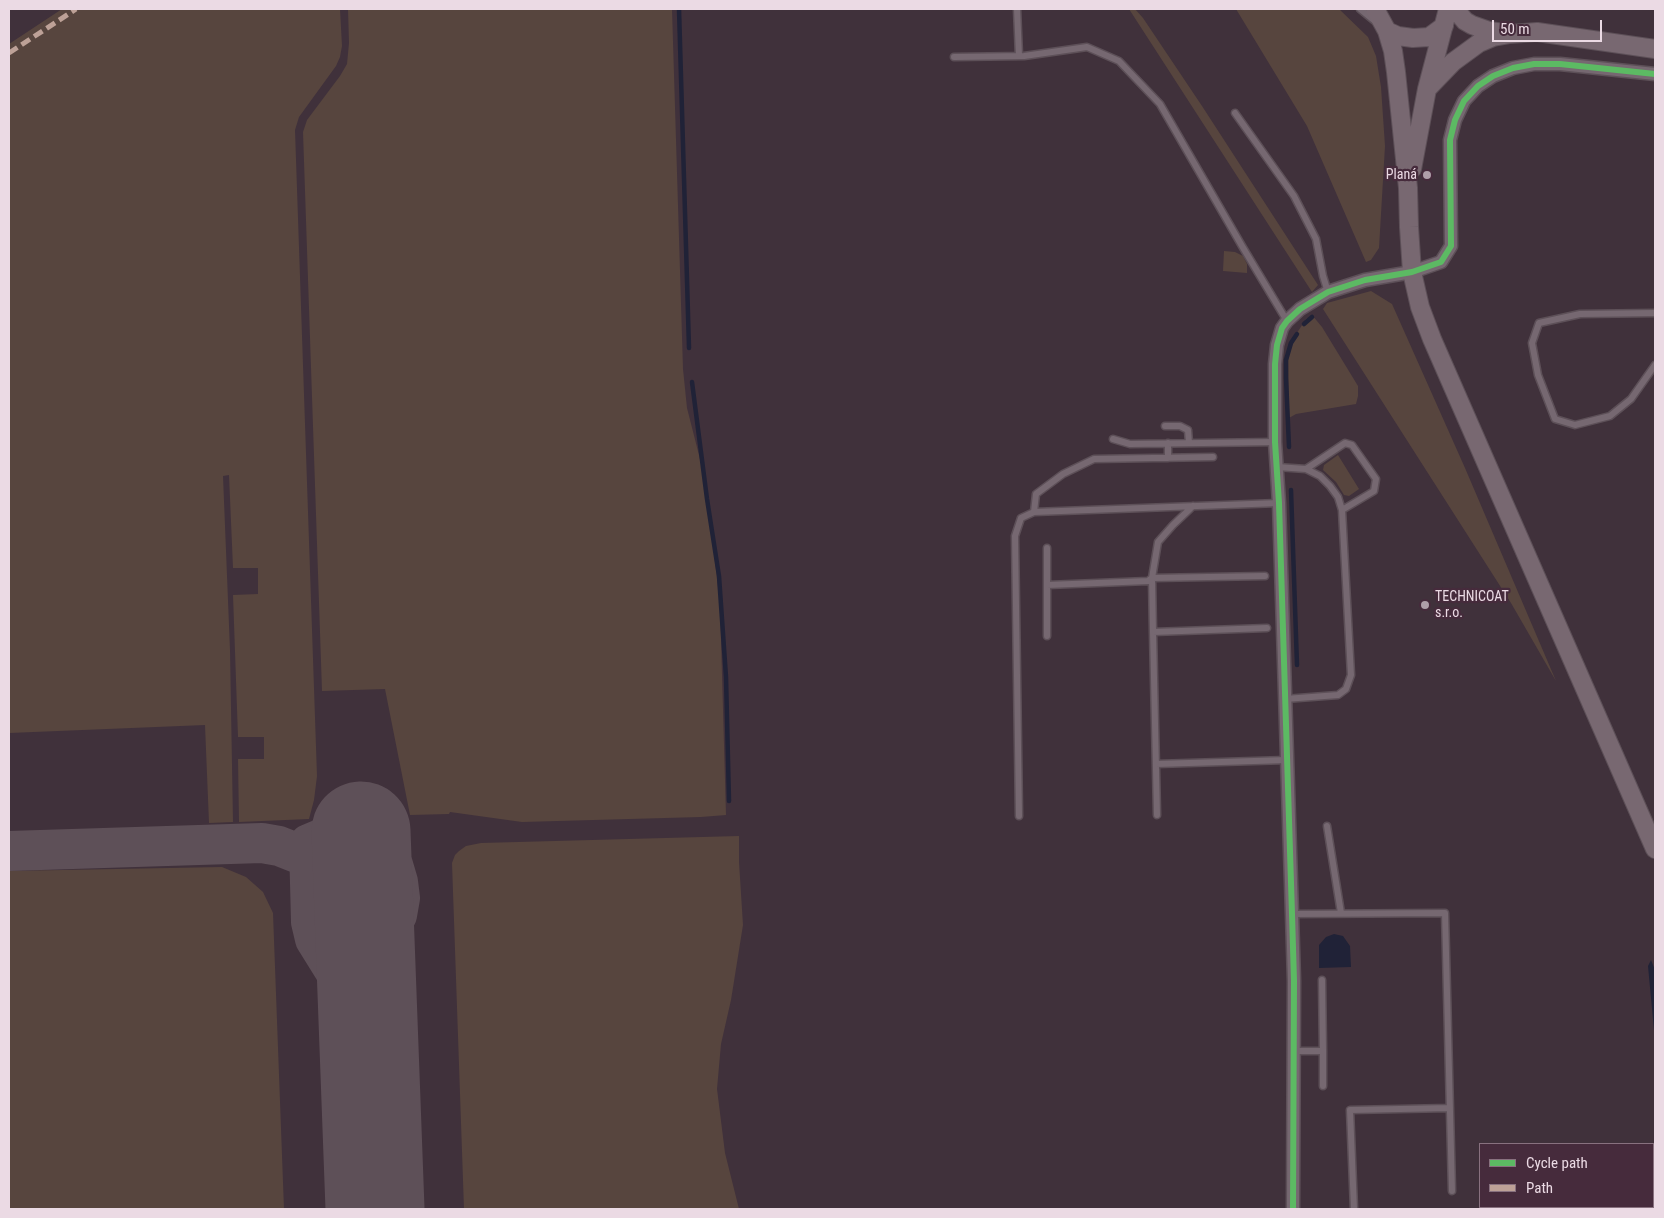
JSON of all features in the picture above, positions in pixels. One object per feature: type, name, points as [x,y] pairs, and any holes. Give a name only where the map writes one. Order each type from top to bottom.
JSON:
[{"type":"main road","points":[[1375,9],[1387,31],[1396,72],[1408,188],[1412,272],[1420,307],[1432,339],[1655,849]]},
{"type":"main road","points":[[1408,188],[1428,89],[1448,9]]},
{"type":"main road","points":[[1455,9],[1465,21],[1472,25],[1488,31],[1510,34]]},
{"type":"main road","points":[[1387,31],[1398,36],[1413,38],[1429,36],[1444,26]]},
{"type":"main road","points":[[1428,89],[1453,62],[1479,43],[1510,34],[1536,32],[1655,49]]},
{"type":"street","points":[[1293,1209],[1294,1051],[1292,914],[1279,503],[1275,442],[1275,364],[1277,345],[1282,328],[1300,309],[1328,292],[1364,280],[1412,272],[1441,262],[1451,246],[1450,140],[1455,120],[1464,101],[1478,86],[1492,76],[1513,68],[1534,64],[1588,66],[1655,74]]},
{"type":"lane","points":[[1017,9],[1019,56]]},
{"type":"lane","points":[[1360,9],[1387,31]]},
{"type":"lane","points":[[954,57],[1019,56],[1087,47],[1119,62],[1160,104],[1287,321]]},
{"type":"lane","points":[[1235,113],[1294,196],[1316,239],[1328,292]]},
{"type":"lane","points":[[1655,313],[1580,314],[1539,323],[1532,343],[1538,376],[1555,419],[1575,425],[1610,416],[1631,400],[1655,365]]},
{"type":"lane","points":[[1165,426],[1180,426],[1188,430],[1189,443]]},
{"type":"lane","points":[[1113,439],[1130,444],[1275,442]]},
{"type":"lane","points":[[1168,443],[1168,458]]},
{"type":"lane","points":[[1306,469],[1345,443],[1352,445],[1376,479],[1374,491],[1342,510]]},
{"type":"lane","points":[[1034,512],[1036,494],[1064,474],[1094,459],[1213,457]]},
{"type":"lane","points":[[1277,467],[1306,469],[1320,476],[1338,497],[1342,510],[1351,675],[1346,688],[1338,695],[1285,700]]},
{"type":"lane","points":[[1019,816],[1015,536],[1021,518],[1034,512],[1279,503]]},
{"type":"lane","points":[[1157,815],[1152,578],[1158,542],[1173,524],[1193,506]]},
{"type":"lane","points":[[1047,548],[1047,636]]},
{"type":"lane","points":[[1047,585],[1148,581],[1152,578],[1265,576]]},
{"type":"lane","points":[[1152,632],[1267,628]]},
{"type":"lane","points":[[1156,764],[1287,760]]},
{"type":"lane","points":[[1327,826],[1341,913]]},
{"type":"lane","points":[[1292,914],[1445,913],[1452,1191]]},
{"type":"lane","points":[[1322,980],[1323,1086]]},
{"type":"lane","points":[[1294,1051],[1322,1051]]},
{"type":"lane","points":[[1354,1209],[1350,1110],[1450,1108]]},
{"type":"shaded area","points":[[62,9],[340,9],[342,46],[340,57],[336,66],[299,117],[295,130],[317,776],[309,819],[239,822],[238,759],[264,759],[264,737],[238,737],[233,595],[258,594],[258,568],[233,568],[229,475],[223,476],[230,650],[233,822],[209,823],[205,725],[9,733],[9,44]]},
{"type":"shaded area","points":[[348,9],[672,9],[683,369],[687,408],[702,467],[709,510],[720,604],[726,815],[522,822],[450,812],[449,814],[410,815],[385,689],[322,691],[303,132],[307,120],[347,64],[349,43]]},
{"type":"shaded area","points":[[1129,9],[1135,9],[1143,18],[1318,285],[1312,292]]},
{"type":"shaded area","points":[[1236,9],[1339,9],[1368,37],[1376,56],[1381,87],[1385,146],[1379,248],[1371,260],[1366,262],[1307,126]]},
{"type":"shaded area","points":[[1224,251],[1235,252],[1243,256],[1247,264],[1247,273],[1223,271]]},
{"type":"shaded area","points":[[1371,291],[1392,304],[1465,468],[1556,681],[1511,603],[1323,309],[1327,303]]},
{"type":"shaded area","points":[[1312,315],[1322,327],[1358,386],[1358,396],[1356,404],[1296,414],[1289,418],[1288,353],[1295,336],[1306,319]]},
{"type":"shaded area","points":[[1338,455],[1359,489],[1349,496],[1344,495],[1336,482],[1323,470],[1324,465]]},
{"type":"shaded area","points":[[739,836],[743,925],[731,1000],[721,1044],[717,1089],[725,1153],[739,1209],[464,1209],[452,863],[455,855],[466,846],[481,843]]},
{"type":"shaded area","points":[[222,867],[246,877],[263,892],[273,913],[284,1209],[9,1209],[9,871]]},
{"type":"water","points":[[1334,934],[1343,936],[1350,946],[1351,967],[1319,968],[1319,945],[1326,937]]},
{"type":"water","points":[[1651,960],[1655,970],[1655,1041],[1648,966]]},
{"type":"waterway","points":[[679,9],[689,348]]},
{"type":"waterway","points":[[1304,324],[1312,317]]},
{"type":"waterway","points":[[1289,447],[1286,360],[1291,343],[1297,334]]},
{"type":"waterway","points":[[692,382],[719,576],[726,677],[729,801]]},
{"type":"waterway","points":[[1291,490],[1297,665]]},
{"type":"taxiway","points":[[363,1019],[315,939],[311,922],[309,844],[328,836],[354,837],[377,847],[393,865],[398,882],[400,898],[397,915],[373,954],[369,978]]},
{"type":"taxiway","points":[[9,851],[262,843],[279,846],[317,861],[340,885],[349,898],[356,912],[362,937],[371,1168]]},
{"type":"runway","points":[[361,831],[375,1209]]},
{"type":"marked path","points":[[9,53],[76,9]]},
{"type":"cycle path","points":[[1293,1209],[1294,981],[1279,503],[1275,442],[1275,364],[1277,345],[1282,328],[1300,309],[1328,292],[1365,280],[1412,272],[1441,262],[1451,246],[1450,140],[1455,120],[1464,101],[1478,86],[1493,76],[1513,68],[1534,64],[1560,64],[1655,74]]},
{"type":"place","name":"Planá","points":[[1427,175]]},
{"type":"place","name":"TECHNICOAT s.r.o.","points":[[1425,605]]}]
